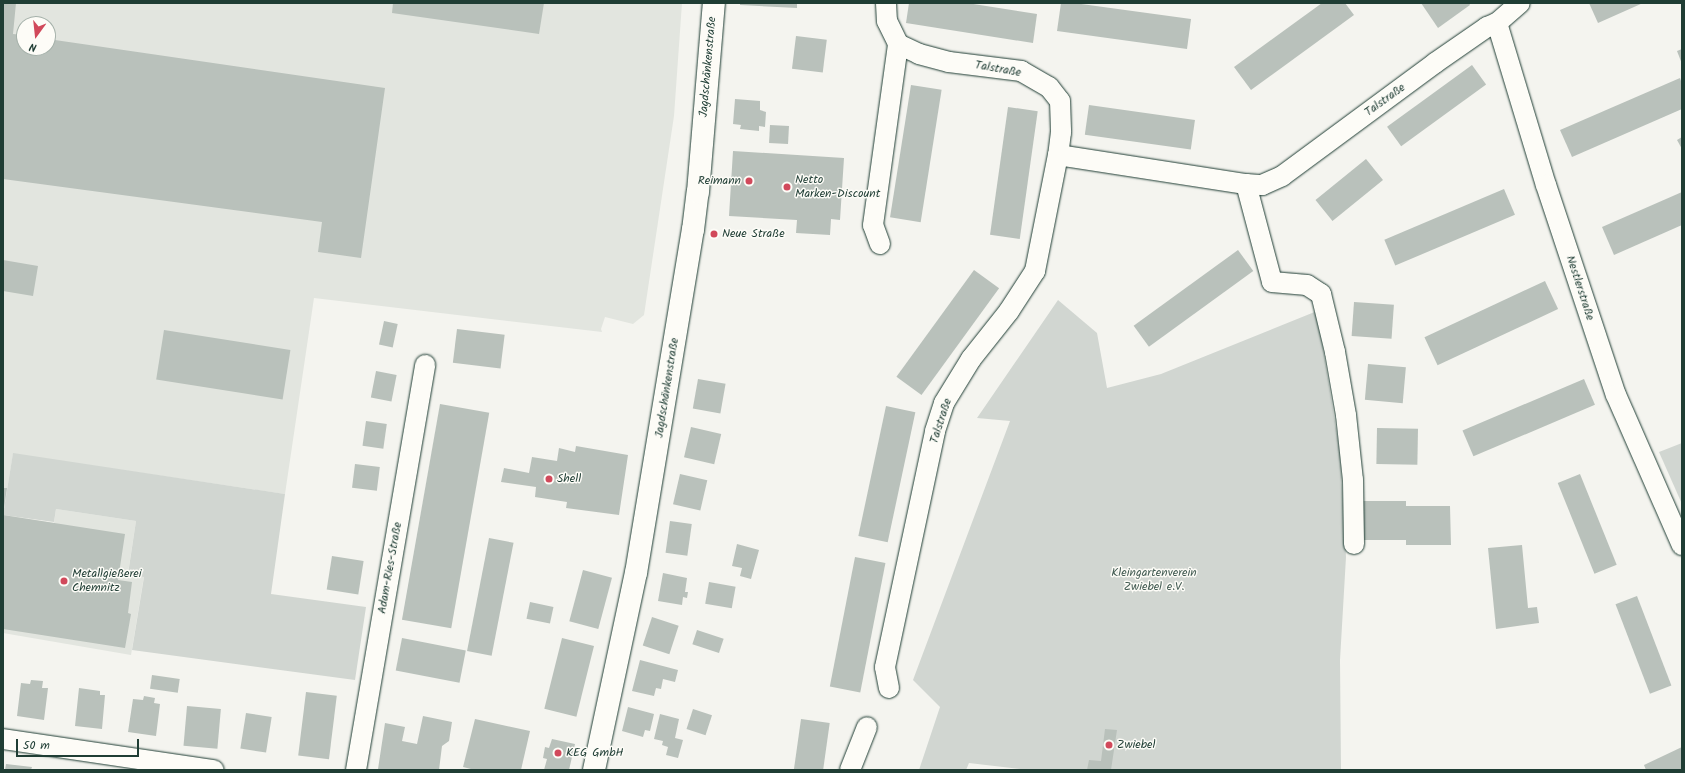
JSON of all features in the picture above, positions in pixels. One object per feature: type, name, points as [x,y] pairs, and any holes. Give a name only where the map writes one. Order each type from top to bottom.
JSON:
[{"type":"main road","name":"Jagdschänkenstraße","points":[[594,770],[636,573],[693,230],[698,192],[714,3]]},
{"type":"street","points":[[880,244],[873,225],[898,44],[887,21],[886,3]]},
{"type":"street","name":"Talstraße","points":[[1058,155],[1246,184],[1262,185],[1282,176],[1435,63],[1487,27],[1498,23],[1520,3]]},
{"type":"street","name":"Nestlerstraße","points":[[1498,23],[1546,185],[1616,395],[1682,545]]},
{"type":"street","name":"Talstraße","points":[[889,688],[885,667],[935,431],[944,403],[967,366],[1009,311],[1035,270],[1058,155],[1061,132],[1060,100],[1049,87],[1021,71],[949,62],[919,54],[898,44]]},
{"type":"street","points":[[1246,184],[1272,282],[1307,285],[1321,294],[1335,352],[1346,415],[1352,480],[1354,544]]},
{"type":"street","name":"Adam-Ries-Straße","points":[[356,770],[425,365]]},
{"type":"street","points":[[850,770],[867,727]]},
{"type":"street","points":[[3,739],[214,770]]},
{"type":"shaded area","points":[[3,3],[682,3],[674,116],[644,315],[633,324],[605,317],[601,329],[602,332],[314,298],[285,494],[13,454],[3,514]]},
{"type":"shaded area","name":"Metallgießerei Chemnitz","points":[[56,509],[136,521],[128,573],[144,576],[131,655],[3,633],[3,515],[54,523]]},
{"type":"green space","name":"Kleingartenverein Zwiebel e.V.","points":[[1058,300],[1097,333],[1107,388],[1161,374],[1317,311],[1340,453],[1346,557],[1340,660],[1341,770],[1028,770],[969,763],[966,770],[919,770],[940,707],[913,680],[1010,421],[977,418]]},
{"type":"green space","points":[[1682,443],[1682,504],[1659,452]]},
{"type":"green space","points":[[13,453],[285,494],[271,594],[366,607],[355,680],[132,650],[144,577],[128,574],[136,521],[56,509],[54,522],[3,515]]},
{"type":"building","points":[[3,3],[16,3],[13,34],[16,34],[16,56],[56,56],[56,40],[385,88],[361,258],[318,252],[322,222],[3,179]]},
{"type":"building","points":[[393,3],[544,3],[539,34],[392,13]]},
{"type":"building","points":[[740,3],[797,3],[797,8],[740,5]]},
{"type":"building","points":[[909,3],[967,3],[1037,14],[1033,43],[906,23]]},
{"type":"building","points":[[1061,3],[1074,3],[1191,19],[1187,49],[1057,31]]},
{"type":"building","points":[[1322,3],[1345,3],[1354,15],[1251,90],[1234,67]]},
{"type":"building","points":[[1421,3],[1469,3],[1470,5],[1438,28]]},
{"type":"building","points":[[1589,3],[1643,3],[1598,23]]},
{"type":"building","points":[[796,36],[827,40],[823,73],[792,69]]},
{"type":"building","points":[[1682,49],[1682,64],[1677,51]]},
{"type":"building","points":[[1472,65],[1486,84],[1401,146],[1387,127]]},
{"type":"building","points":[[1680,78],[1682,84],[1682,109],[1572,157],[1560,130]]},
{"type":"building","points":[[911,85],[942,90],[921,222],[890,217]]},
{"type":"building","points":[[735,99],[760,101],[760,110],[766,112],[765,127],[759,126],[759,131],[740,129],[741,125],[733,124]]},
{"type":"building","points":[[1089,105],[1195,120],[1191,150],[1085,135]]},
{"type":"building","points":[[1008,107],[1038,111],[1020,239],[990,235]]},
{"type":"building","points":[[770,125],[789,126],[788,144],[769,143]]},
{"type":"building","points":[[1682,137],[1682,149],[1677,140]]},
{"type":"building","name":"Netto Marken-Discount","points":[[733,151],[844,158],[840,220],[831,219],[830,235],[796,233],[797,220],[729,216]]},
{"type":"building","points":[[1366,159],[1383,180],[1332,221],[1315,200]]},
{"type":"building","points":[[1504,189],[1515,215],[1395,266],[1384,240]]},
{"type":"building","points":[[1682,192],[1682,225],[1614,255],[1602,227]]},
{"type":"building","points":[[1238,250],[1253,271],[1149,347],[1134,326]]},
{"type":"building","points":[[3,260],[38,266],[33,296],[3,291]]},
{"type":"building","points":[[974,270],[999,288],[921,395],[896,377]]},
{"type":"building","points":[[1545,281],[1558,309],[1438,365],[1424,337]]},
{"type":"building","points":[[1354,302],[1394,305],[1392,339],[1352,336]]},
{"type":"building","points":[[384,321],[398,324],[393,347],[379,344]]},
{"type":"building","points":[[457,329],[505,335],[500,369],[453,363]]},
{"type":"building","points":[[164,330],[290,350],[283,399],[156,379]]},
{"type":"building","points":[[1368,364],[1406,367],[1403,403],[1365,400]]},
{"type":"building","points":[[376,371],[397,375],[391,402],[371,398]]},
{"type":"building","points":[[698,379],[726,384],[720,413],[693,409]]},
{"type":"building","points":[[1584,379],[1595,405],[1473,456],[1462,431]]},
{"type":"building","points":[[440,404],[489,413],[451,628],[402,620]]},
{"type":"building","points":[[886,406],[915,412],[888,542],[858,536]]},
{"type":"building","points":[[366,421],[387,424],[383,449],[363,446]]},
{"type":"building","points":[[691,427],[721,434],[714,464],[684,457]]},
{"type":"building","points":[[1377,428],[1418,429],[1417,465],[1376,464]]},
{"type":"building","points":[[576,446],[628,455],[619,515],[566,508],[567,502],[535,497],[536,487],[501,482],[504,468],[529,473],[532,457],[557,461],[559,448],[575,452]]},
{"type":"building","points":[[355,464],[380,467],[377,491],[352,488]]},
{"type":"building","points":[[680,474],[707,480],[700,511],[673,504]]},
{"type":"building","points":[[1580,474],[1617,565],[1594,574],[1558,483]]},
{"type":"building","points":[[3,488],[7,488],[4,508],[3,508]]},
{"type":"building","points":[[1362,501],[1406,501],[1406,506],[1450,506],[1451,545],[1406,545],[1406,540],[1362,540]]},
{"type":"building","name":"Metallgießerei Chemnitz","points":[[3,515],[125,534],[118,580],[132,582],[128,613],[131,614],[125,648],[3,629]]},
{"type":"building","points":[[670,521],[692,524],[687,556],[666,553]]},
{"type":"building","points":[[489,538],[514,543],[492,656],[467,651]]},
{"type":"building","points":[[737,544],[759,550],[751,579],[740,576],[742,568],[732,566]]},
{"type":"building","points":[[1522,545],[1528,608],[1537,607],[1539,623],[1496,629],[1488,548]]},
{"type":"building","points":[[332,556],[364,561],[358,595],[327,590]]},
{"type":"building","points":[[855,557],[885,563],[860,692],[830,687]]},
{"type":"building","points":[[583,570],[612,578],[598,629],[569,621]]},
{"type":"building","points":[[663,573],[687,578],[685,592],[688,592],[687,598],[683,597],[682,605],[658,601]]},
{"type":"building","points":[[709,582],[736,587],[732,608],[705,604]]},
{"type":"building","points":[[1637,596],[1671,686],[1650,694],[1616,604]]},
{"type":"building","points":[[530,602],[553,607],[550,624],[526,619]]},
{"type":"building","points":[[652,617],[679,626],[669,654],[643,646]]},
{"type":"building","points":[[697,630],[724,639],[719,653],[692,644]]},
{"type":"building","points":[[402,638],[466,650],[460,683],[396,670]]},
{"type":"building","points":[[562,638],[594,646],[576,717],[544,709]]},
{"type":"building","points":[[640,660],[678,670],[675,682],[663,679],[661,689],[656,688],[654,696],[632,691]]},
{"type":"building","points":[[152,675],[180,679],[178,693],[150,689]]},
{"type":"building","points":[[31,680],[43,681],[42,688],[48,688],[44,720],[17,716],[21,683],[30,684]]},
{"type":"building","points":[[79,688],[100,691],[100,695],[105,695],[102,729],[75,726]]},
{"type":"building","points":[[306,692],[337,696],[329,759],[298,756]]},
{"type":"building","points":[[144,696],[155,698],[154,703],[160,704],[156,736],[128,732],[133,699],[143,700]]},
{"type":"building","points":[[187,706],[221,709],[217,749],[184,746]]},
{"type":"building","points":[[628,707],[654,714],[650,731],[645,730],[643,737],[622,731]]},
{"type":"building","points":[[693,709],[712,715],[706,735],[687,729]]},
{"type":"building","points":[[246,713],[272,717],[266,753],[240,749]]},
{"type":"building","points":[[660,714],[679,719],[675,738],[683,740],[678,758],[666,755],[668,747],[662,745],[663,741],[654,739]]},
{"type":"building","points":[[423,716],[452,722],[449,741],[442,746],[439,770],[378,769],[385,723],[405,727],[402,741],[417,744]]},
{"type":"building","points":[[475,719],[530,731],[521,770],[475,770],[463,767]]},
{"type":"building","points":[[801,719],[830,723],[823,770],[794,770]]},
{"type":"building","name":"Zwiebel","points":[[1105,729],[1117,730],[1111,770],[1087,770],[1089,760],[1101,761]]},
{"type":"building","name":"KEG GmbH","points":[[552,739],[575,744],[569,770],[544,770],[547,759],[543,758],[545,747],[549,748]]},
{"type":"building","points":[[1682,747],[1682,770],[1646,770],[1644,765]]},
{"type":"building","points":[[6,764],[32,767],[31,770],[5,770]]},
{"type":"place","name":"Reimann","points":[[749,181]]},
{"type":"place","name":"Netto Marken-Discount","points":[[787,187]]},
{"type":"place","name":"Neue Straße","points":[[714,234]]},
{"type":"place","name":"Shell","points":[[549,479]]},
{"type":"place","name":"Metallgießerei Chemnitz","points":[[64,581]]},
{"type":"place","name":"Zwiebel","points":[[1109,745]]},
{"type":"place","name":"KEG GmbH","points":[[558,753]]}]
